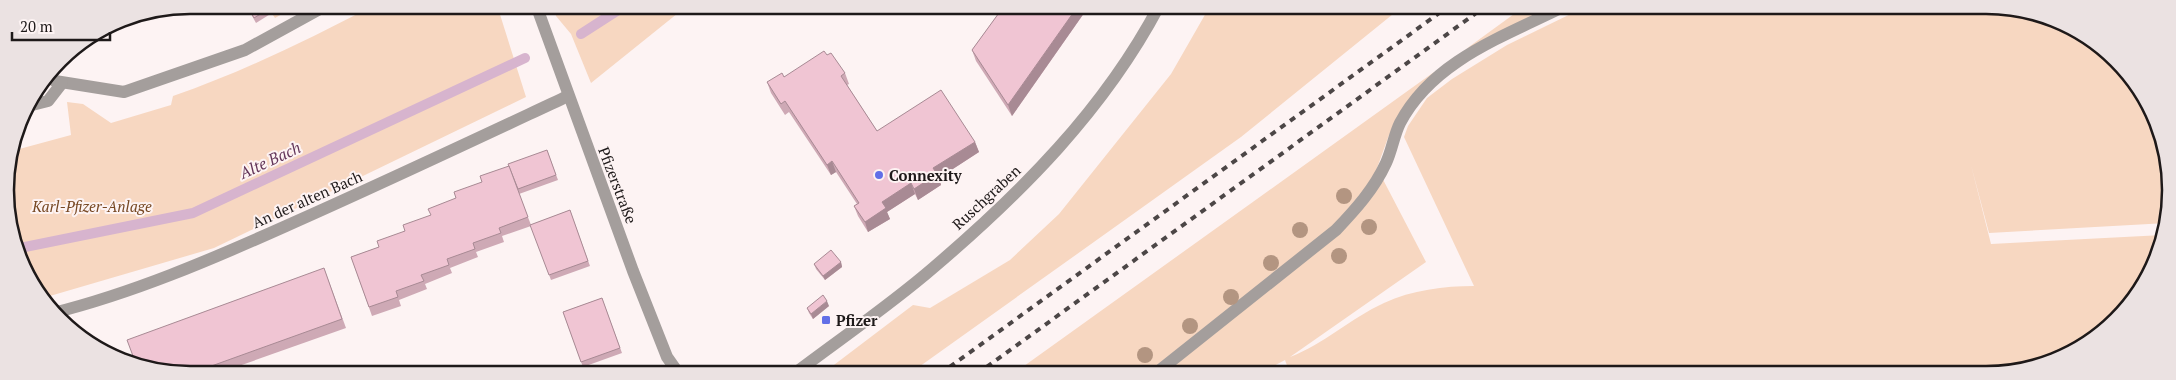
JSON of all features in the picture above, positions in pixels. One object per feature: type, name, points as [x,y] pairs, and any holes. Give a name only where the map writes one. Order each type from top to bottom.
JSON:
[{"type":"street","points":[[54,78],[62,82],[124,92],[246,50],[311,14]]},
{"type":"street","name":"Pfizerstraße","points":[[539,14],[568,96],[667,357],[673,366]]},
{"type":"street","name":"Ruschgraben","points":[[805,366],[932,269],[1027,181],[1082,123],[1139,43],[1155,14]]},
{"type":"street","points":[[1165,366],[1336,230],[1373,187],[1387,162],[1400,124],[1421,92],[1445,70],[1479,48],[1549,14]]},
{"type":"street","points":[[36,104],[48,101],[62,82]]},
{"type":"street","name":"An der alten Bach","points":[[61,311],[92,304],[209,261],[361,193],[568,96]]},
{"type":"green space","points":[[272,14],[282,14],[275,18]]},
{"type":"green space","name":"Karl-Pfizer-Anlage","points":[[357,14],[500,14],[526,97],[214,248],[49,296],[37,278],[27,257],[17,224],[14,202],[14,178],[19,149],[71,135],[67,102],[83,104],[111,123],[171,105],[173,96],[250,66]]},
{"type":"green space","points":[[555,14],[677,14],[591,83],[571,34]]},
{"type":"green space","points":[[1205,14],[1393,14],[1241,137],[920,366],[833,366],[913,305],[930,308],[1010,260],[1059,214],[1171,74]]},
{"type":"green space","points":[[1514,14],[1537,14],[1466,49]]},
{"type":"green space","points":[[1571,14],[1998,14],[2043,23],[2074,37],[2102,57],[2119,74],[2139,102],[2153,133],[2161,167],[2162,202],[2159,223],[1989,233],[1971,165],[1991,244],[2156,235],[2153,247],[2133,288],[2102,323],[2084,337],[2053,353],[2009,365],[1287,366],[1285,360],[1274,366],[1024,366],[1434,72],[1389,135],[1377,168],[1426,262],[1290,357],[1302,352],[1384,303],[1428,290],[1474,286],[1404,137],[1408,126],[1427,98],[1452,79],[1507,45]]},
{"type":"building","points":[[252,14],[260,14],[254,18]]},
{"type":"building","points":[[998,14],[1072,14],[1008,105],[972,50]]},
{"type":"building","points":[[824,51],[827,55],[831,53],[845,73],[841,76],[877,131],[941,90],[975,142],[933,168],[937,174],[914,189],[911,183],[882,202],[886,208],[865,222],[854,206],[859,203],[832,161],[827,165],[785,101],[781,104],[767,82],[782,73],[784,77]]},
{"type":"building","points":[[547,150],[556,175],[518,189],[508,164]]},
{"type":"building","points":[[509,166],[528,217],[499,228],[501,233],[473,243],[475,249],[447,259],[449,265],[421,275],[424,281],[396,291],[398,297],[369,307],[351,257],[379,247],[377,241],[405,231],[403,225],[431,215],[428,209],[456,198],[454,192],[482,182],[480,176]]},
{"type":"building","points":[[570,210],[588,261],[549,275],[530,225]]},
{"type":"building","points":[[831,250],[841,262],[823,276],[814,264]]},
{"type":"building","points":[[324,268],[342,319],[211,366],[167,365],[133,357],[127,340]]},
{"type":"building","points":[[823,295],[827,301],[811,314],[807,308]]},
{"type":"building","points":[[602,298],[620,348],[581,362],[563,312]]},
{"type":"waterway","name":"Alte Bach","points":[[581,34],[612,14]]},
{"type":"waterway","name":"Alte Bach","points":[[23,247],[193,213],[525,58]]},
{"type":"railway","points":[[951,366],[1438,14]]},
{"type":"railway","points":[[988,366],[1475,14]]},
{"type":"place","name":"Connexity","points":[[879,175]]},
{"type":"place","name":"Pfizer","points":[[826,320]]}]
